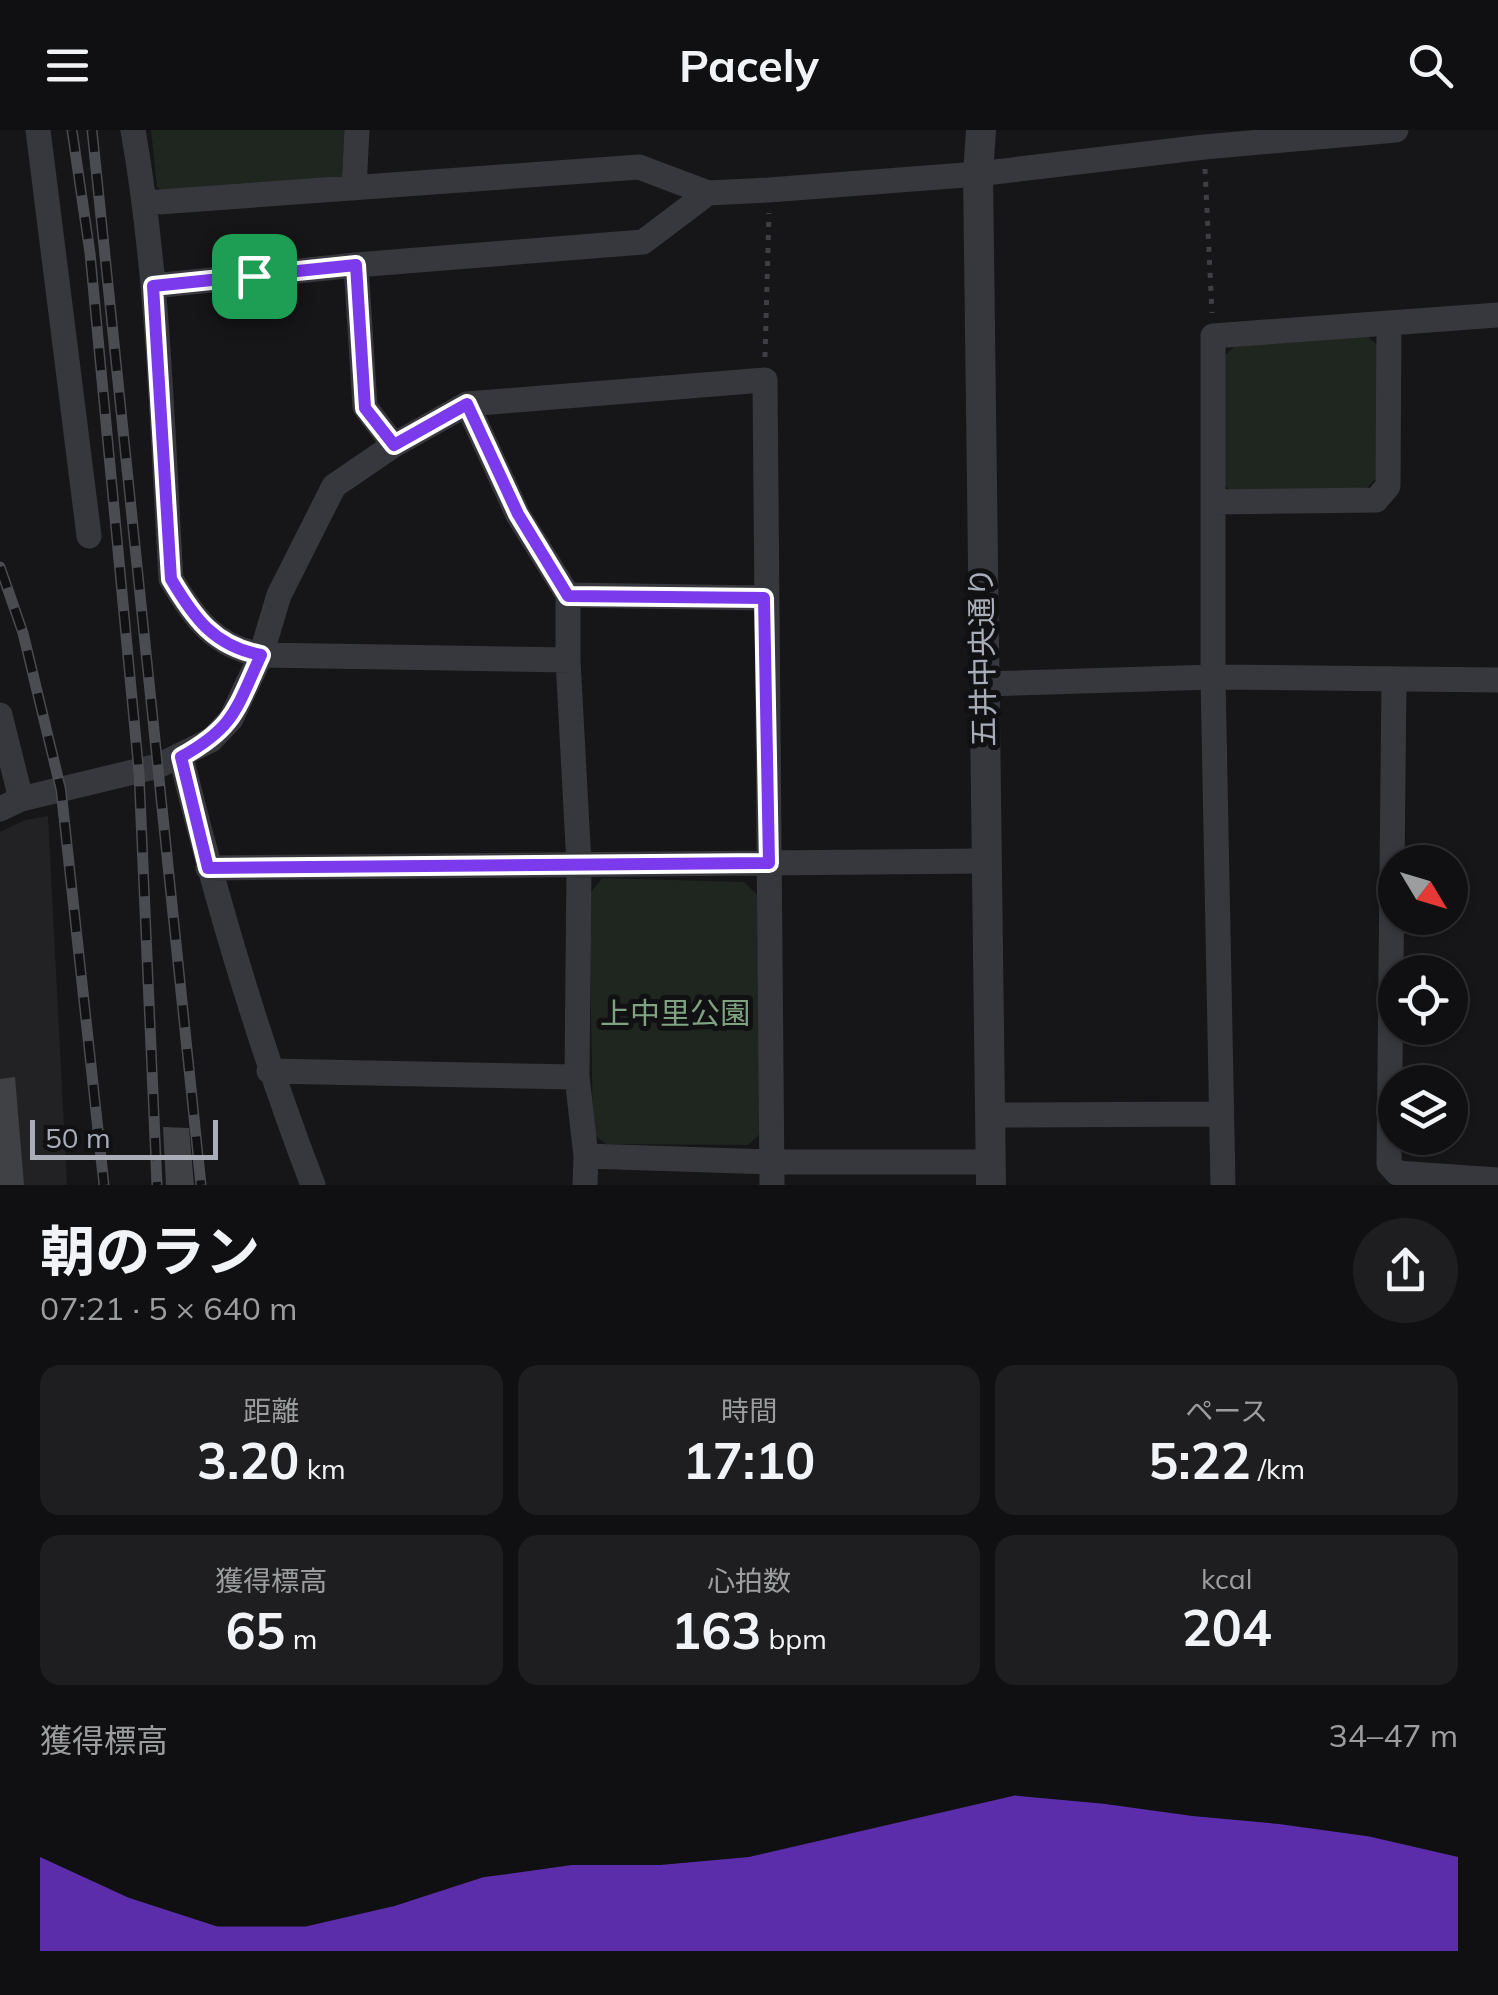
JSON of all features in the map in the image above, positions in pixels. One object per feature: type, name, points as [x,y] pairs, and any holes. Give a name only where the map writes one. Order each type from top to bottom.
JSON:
[{"type":"street","points":[[38,130],[90,536]]},
{"type":"street","points":[[132,130],[146,203],[171,579],[195,620],[237,650],[261,655],[568,660]]},
{"type":"street","points":[[354,188],[357,130]]},
{"type":"street","name":"五井中央通り","points":[[981,130],[978,174],[991,1173]]},
{"type":"street","points":[[146,203],[639,166],[708,192],[769,190],[978,174],[1204,146],[1396,130]]},
{"type":"street","points":[[153,286],[644,242],[708,192]]},
{"type":"street","points":[[356,265],[365,408],[394,445]]},
{"type":"street","points":[[1222,1185],[1213,677],[1213,336],[1498,314]]},
{"type":"street","points":[[1213,502],[1376,500],[1388,486],[1389,323]]},
{"type":"street","points":[[0,715],[11,804],[139,772],[181,757],[222,730],[231,719],[261,655],[279,595],[334,486],[394,445],[467,404],[764,380],[772,1173]]},
{"type":"street","points":[[467,404],[518,514],[568,596],[578,864],[578,1078],[586,1156],[584,1185]]},
{"type":"street","points":[[568,596],[764,598]]},
{"type":"street","points":[[984,684],[1213,677],[1498,680]]},
{"type":"street","points":[[1394,679],[1389,1164],[1397,1173],[1489,1182]]},
{"type":"street","points":[[181,757],[208,868],[269,1071],[313,1185]]},
{"type":"street","points":[[208,868],[986,861]]},
{"type":"street","points":[[269,1071],[578,1078]]},
{"type":"street","points":[[990,1115],[1221,1114]]},
{"type":"street","points":[[586,1156],[772,1173],[991,1173]]},
{"type":"path","points":[[1204,146],[1213,336]]},
{"type":"path","points":[[764,380],[769,190]]},
{"type":"shaded area","points":[[48,816],[67,1185],[0,1185],[0,832],[25,820]]},
{"type":"green space","points":[[151,130],[345,130],[342,178],[164,193],[157,187]]},
{"type":"green space","points":[[1367,336],[1381,348],[1379,475],[1365,490],[1229,490],[1222,482],[1224,356],[1234,347]]},
{"type":"green space","name":"上中里公園","points":[[602,878],[744,882],[757,895],[761,1133],[748,1145],[606,1144],[593,1134],[589,895]]},
{"type":"building","points":[[15,1077],[24,1185],[0,1185],[0,1079]]},
{"type":"building","points":[[163,1127],[189,1128],[194,1185],[166,1185]]},
{"type":"railway","points":[[72,130],[90,253],[139,773],[157,1185]]},
{"type":"railway","points":[[92,130],[201,1185]]},
{"type":"railway","points":[[0,567],[23,633],[61,790],[104,1185]]},
{"type":"route","points":[[356,265],[365,408],[394,445],[467,404],[518,514],[568,596],[764,598],[769,863],[208,868],[181,757],[210,740],[231,719],[261,655],[237,650],[195,620],[171,579],[153,286],[254,276],[356,265]]}]
